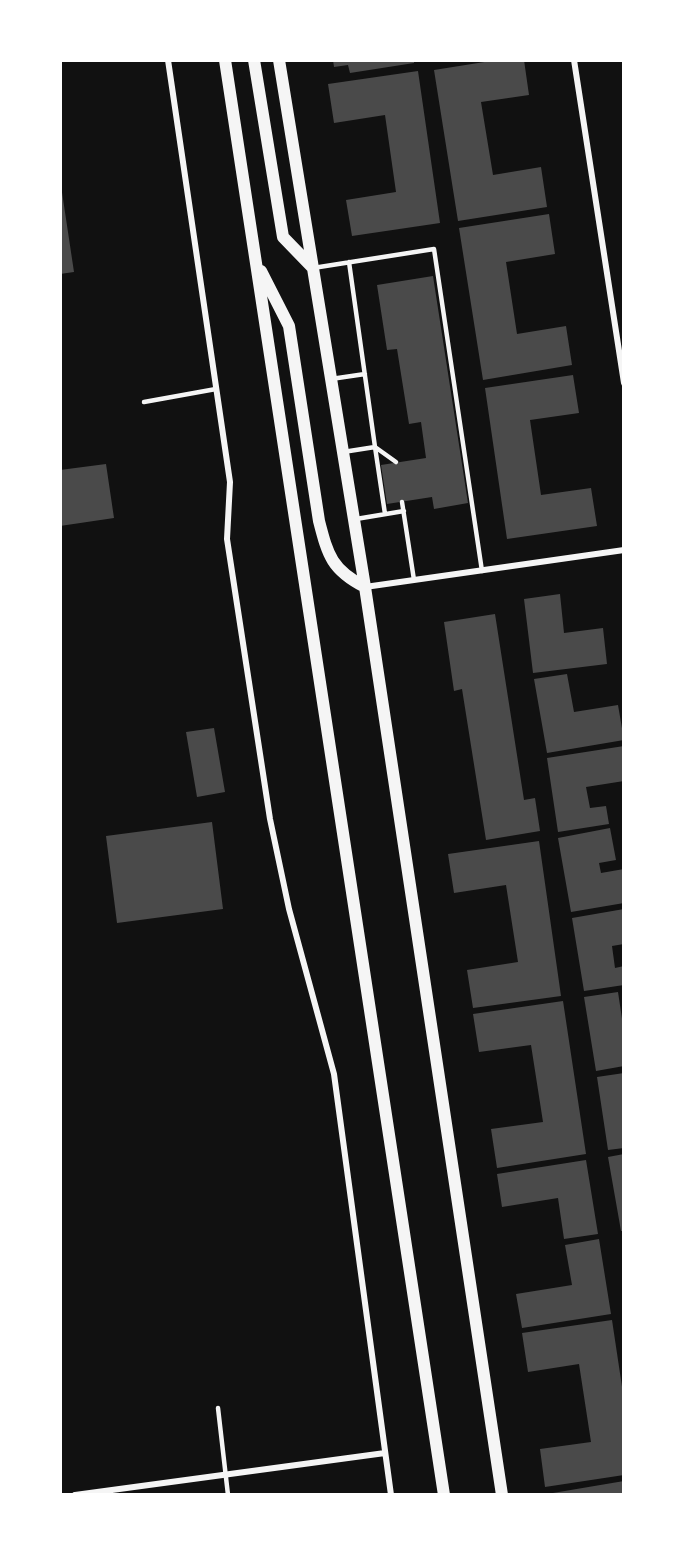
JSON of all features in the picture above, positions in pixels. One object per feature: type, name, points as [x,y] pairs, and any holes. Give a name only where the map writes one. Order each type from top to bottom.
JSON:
[{"type":"main road","points":[[225,60],[444,1495]]},
{"type":"main road","points":[[254,60],[283,237],[313,268]]},
{"type":"main road","points":[[279,60],[354,519],[502,1495]]},
{"type":"main road","points":[[256,262],[289,326],[319,521],[326,548],[343,576],[364,587]]},
{"type":"street","points":[[168,60],[230,482],[227,539],[270,819],[287,900],[335,1084],[391,1495]]},
{"type":"street","points":[[574,60],[624,383]]},
{"type":"street","points":[[364,587],[624,550]]},
{"type":"street","points":[[75,1495],[385,1453]]},
{"type":"lane","points":[[313,268],[434,249],[482,571]]},
{"type":"lane","points":[[349,262],[385,514]]},
{"type":"lane","points":[[331,379],[364,374]]},
{"type":"lane","points":[[144,402],[216,389]]},
{"type":"lane","points":[[343,452],[375,447],[396,462]]},
{"type":"lane","points":[[402,502],[414,580]]},
{"type":"lane","points":[[354,519],[404,512]]},
{"type":"lane","points":[[218,1408],[228,1495]]},
{"type":"building","points":[[333,60],[414,60],[414,63],[350,73],[348,65],[334,67]]},
{"type":"building","points":[[497,60],[524,60],[529,95],[481,102],[493,175],[541,167],[547,207],[458,221],[434,70]]},
{"type":"building","points":[[418,71],[440,223],[352,236],[346,200],[396,192],[385,115],[334,123],[328,84]]},
{"type":"building","points":[[60,179],[74,272],[60,274]]},
{"type":"building","points":[[549,214],[555,254],[506,262],[517,334],[566,326],[572,365],[483,380],[459,228]]},
{"type":"building","points":[[433,276],[468,503],[434,509],[432,497],[387,504],[381,465],[426,458],[421,422],[409,424],[397,349],[387,350],[377,285]]},
{"type":"building","points":[[573,375],[579,413],[530,420],[541,495],[591,488],[597,526],[507,539],[485,388]]},
{"type":"building","points":[[106,464],[114,518],[60,526],[60,470]]},
{"type":"building","points":[[560,594],[564,633],[603,628],[607,664],[533,673],[524,599]]},
{"type":"building","points":[[495,614],[524,800],[535,798],[540,831],[486,840],[462,689],[454,691],[444,622]]},
{"type":"building","points":[[567,674],[574,712],[618,705],[624,740],[547,753],[534,679]]},
{"type":"building","points":[[214,728],[225,792],[197,797],[186,732]]},
{"type":"building","points":[[624,746],[624,781],[586,787],[590,808],[606,806],[609,824],[558,832],[547,758]]},
{"type":"building","points":[[212,822],[223,909],[117,923],[106,836]]},
{"type":"building","points":[[610,828],[616,860],[599,863],[601,873],[624,869],[624,903],[571,912],[558,838]]},
{"type":"building","points":[[539,841],[561,996],[473,1008],[467,970],[518,962],[506,885],[454,893],[448,854]]},
{"type":"building","points":[[624,909],[624,944],[612,946],[615,968],[624,966],[624,985],[584,991],[572,918]]},
{"type":"building","points":[[618,992],[624,1032],[624,1066],[596,1071],[584,997]]},
{"type":"building","points":[[563,1001],[586,1154],[497,1168],[491,1129],[543,1122],[531,1045],[479,1052],[473,1014]]},
{"type":"building","points":[[624,1073],[624,1148],[608,1150],[597,1077]]},
{"type":"building","points":[[624,1154],[624,1231],[621,1231],[608,1157]]},
{"type":"building","points":[[586,1160],[598,1234],[564,1239],[558,1198],[502,1207],[497,1174]]},
{"type":"building","points":[[599,1239],[611,1314],[522,1328],[516,1294],[572,1285],[565,1245]]},
{"type":"building","points":[[612,1320],[624,1400],[624,1475],[545,1487],[540,1449],[591,1442],[579,1364],[528,1372],[522,1333]]},
{"type":"building","points":[[624,1481],[624,1495],[547,1495],[547,1494]]}]
